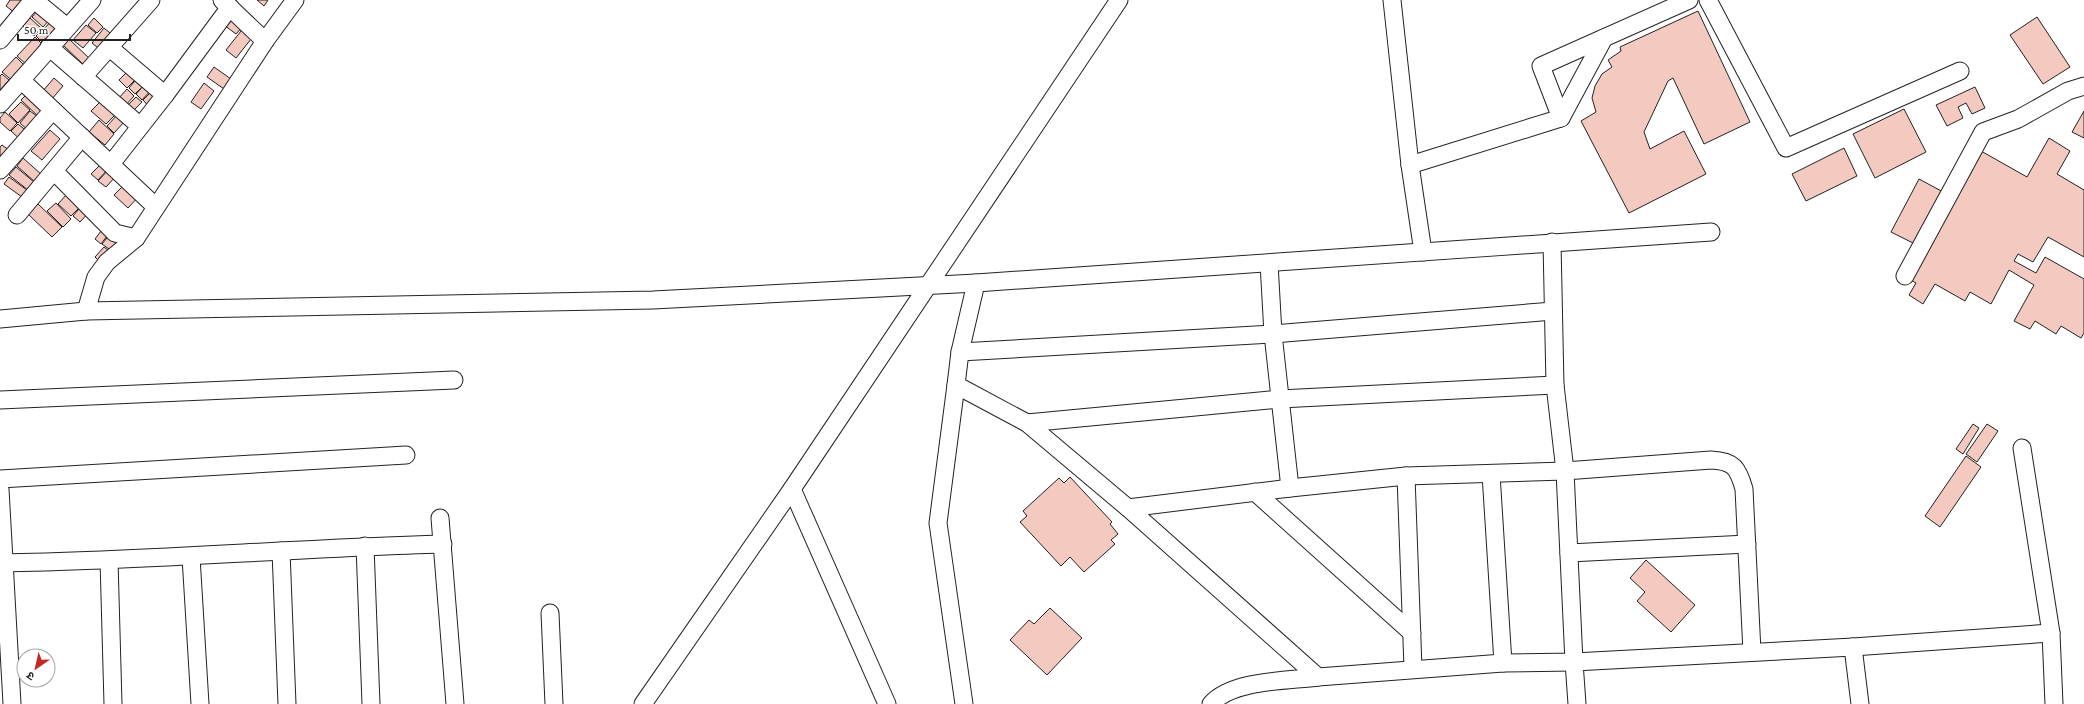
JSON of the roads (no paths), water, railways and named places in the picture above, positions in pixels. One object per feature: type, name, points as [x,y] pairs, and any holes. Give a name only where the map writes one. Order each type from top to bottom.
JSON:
[{"type":"street","points":[[2,35],[34,0],[67,27]]},
{"type":"street","points":[[0,104],[92,0]]},
{"type":"street","points":[[83,77],[151,0]]},
{"type":"street","points":[[643,704],[792,489],[1119,0]]},
{"type":"street","points":[[1392,0],[1410,165],[1423,252]]},
{"type":"street","points":[[1560,118],[1541,66],[1690,0]]},
{"type":"street","points":[[1708,0],[1786,148],[1960,71]]},
{"type":"street","points":[[86,311],[96,277],[107,262],[136,238],[291,1]]},
{"type":"street","points":[[111,164],[166,95],[225,4],[265,41]]},
{"type":"street","points":[[1410,165],[1560,118],[1604,38]]},
{"type":"street","points":[[49,47],[140,126]]},
{"type":"street","points":[[110,48],[166,95]]},
{"type":"street","points":[[21,80],[156,207]]},
{"type":"street","points":[[1905,276],[1983,132],[2018,119],[2068,91],[2084,86]]},
{"type":"street","points":[[0,170],[53,110]]},
{"type":"street","points":[[16,215],[82,137]]},
{"type":"street","points":[[54,171],[116,234],[136,238]]},
{"type":"street","points":[[0,319],[86,311],[653,300],[976,283],[1711,232]]},
{"type":"street","points":[[1552,242],[1555,385],[1565,471],[1577,704]]},
{"type":"street","points":[[1269,263],[1273,334],[1290,488]]},
{"type":"street","points":[[964,704],[938,523],[960,352],[976,283]]},
{"type":"street","points":[[960,352],[1273,334],[1553,311]]},
{"type":"street","points":[[0,400],[454,380]]},
{"type":"street","points":[[956,385],[1027,423],[1128,508],[1318,677]]},
{"type":"street","points":[[1027,423],[1280,399],[1555,385]]},
{"type":"street","points":[[2022,448],[2051,633],[2054,704]]},
{"type":"street","points":[[0,479],[406,455]]},
{"type":"street","points":[[1128,508],[1255,492],[1406,476],[1565,471],[1723,460],[1734,465],[1740,476],[1744,489],[1752,652]]},
{"type":"street","points":[[1491,474],[1503,662]]},
{"type":"street","points":[[1406,476],[1413,668]]},
{"type":"street","points":[[0,489],[12,704]]},
{"type":"street","points":[[792,489],[887,704]]},
{"type":"street","points":[[1255,492],[1412,633]]},
{"type":"street","points":[[440,518],[455,704]]},
{"type":"street","points":[[3,563],[191,557],[365,546],[443,544]]},
{"type":"street","points":[[1569,553],[1747,544]]},
{"type":"street","points":[[365,546],[371,704]]},
{"type":"street","points":[[281,551],[287,704]]},
{"type":"street","points":[[191,557],[200,704]]},
{"type":"street","points":[[109,560],[113,704]]},
{"type":"street","points":[[550,613],[554,704]]},
{"type":"street","points":[[1211,704],[1216,698],[1240,687],[1318,677],[1413,668],[1503,662],[1574,662],[1853,647],[2051,633]]},
{"type":"street","points":[[1853,647],[1860,704]]}]
